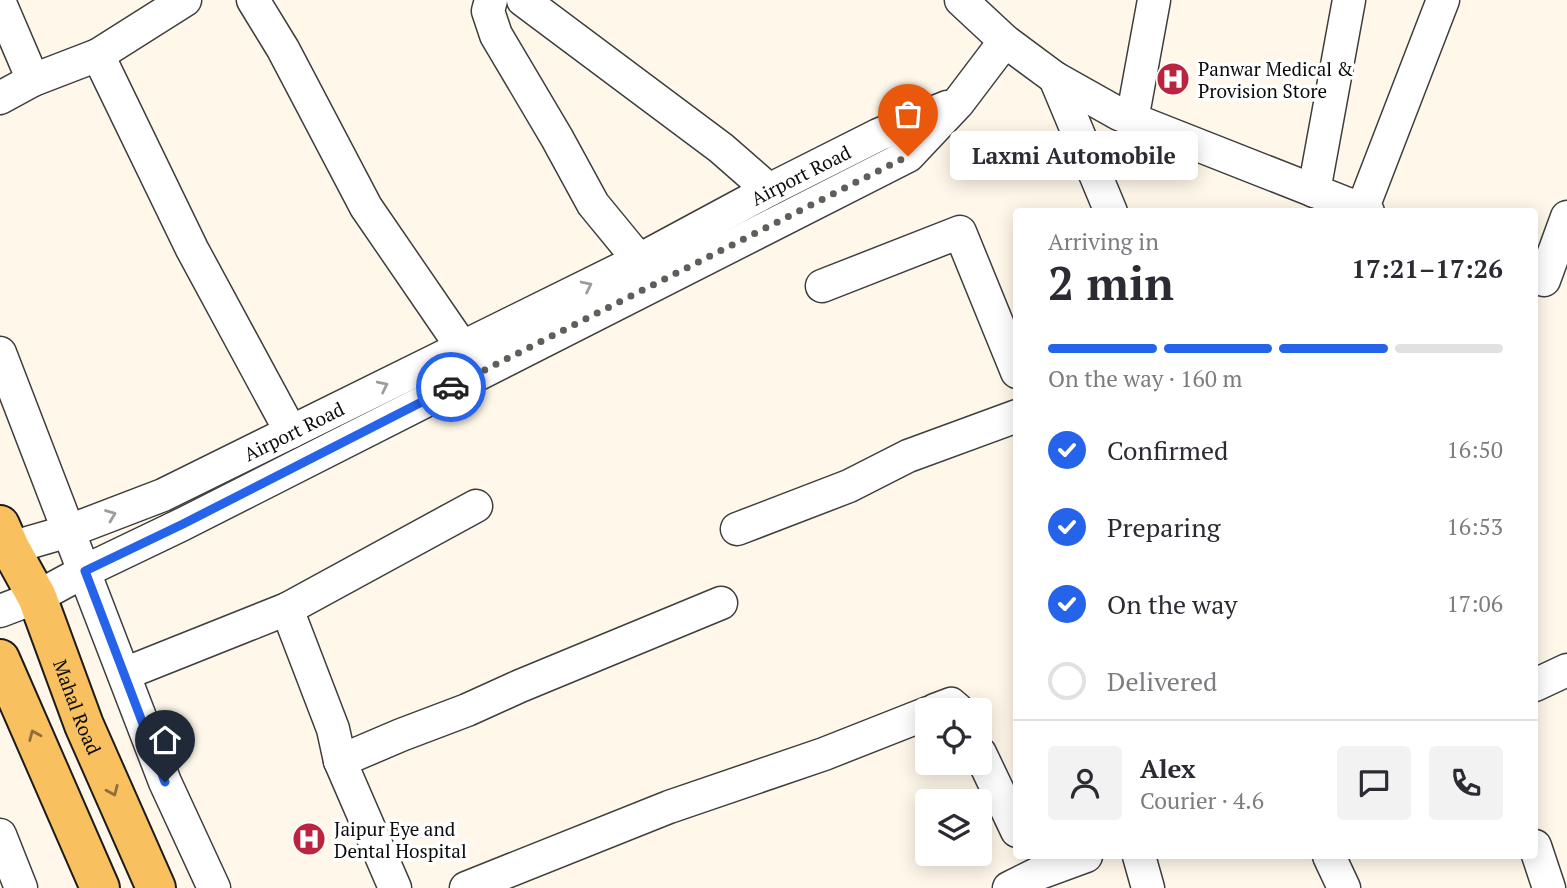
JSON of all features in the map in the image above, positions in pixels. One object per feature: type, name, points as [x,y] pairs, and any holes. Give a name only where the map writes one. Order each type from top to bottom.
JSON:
[{"type":"main road","name":"Mahal Road","points":[[3,542],[37,597],[84,725],[156,888]]},
{"type":"main road","points":[[2,665],[100,888]]},
{"type":"street","points":[[253,0],[283,49],[366,207],[462,347]]},
{"type":"street","points":[[491,0],[488,11],[496,35],[593,204],[639,260]]},
{"type":"street","points":[[523,0],[720,148],[769,190]]},
{"type":"street","points":[[961,0],[1004,41],[1055,78],[1132,120],[1357,208]]},
{"type":"street","points":[[1132,120],[1154,0]]},
{"type":"street","points":[[1314,191],[1349,0]]},
{"type":"street","points":[[1366,208],[1443,0]]},
{"type":"street","points":[[0,97],[33,80],[98,55],[179,2]]},
{"type":"street","points":[[0,3],[33,80]]},
{"type":"street","points":[[958,103],[1004,41]]},
{"type":"street","points":[[98,55],[192,248],[291,432]]},
{"type":"street","points":[[1055,78],[1109,208]]},
{"type":"street","name":"Airport Road","points":[[3,542],[69,531],[163,495],[639,260],[878,135],[958,103]]},
{"type":"street","name":"Airport Road","points":[[0,611],[37,597],[183,524],[908,156],[958,103]]},
{"type":"street","points":[[1549,282],[1567,216]]},
{"type":"street","points":[[822,286],[960,232],[1013,362]]},
{"type":"street","points":[[0,353],[165,782],[214,888]]},
{"type":"street","points":[[737,529],[849,486],[908,456],[1013,417]]},
{"type":"street","points":[[124,674],[287,608],[476,506]]},
{"type":"street","points":[[341,761],[721,603]]},
{"type":"street","points":[[287,608],[333,729],[341,761],[395,888]]},
{"type":"street","points":[[1538,684],[1567,670]]},
{"type":"street","points":[[466,888],[669,807],[824,754],[915,718]]},
{"type":"street","points":[[990,775],[1013,823]]},
{"type":"street","points":[[0,835],[21,888]]},
{"type":"street","points":[[1538,851],[1554,878]]},
{"type":"street","points":[[1009,888],[1033,865],[1068,859]]},
{"type":"street","points":[[1140,859],[1149,888]]},
{"type":"street","points":[[1330,859],[1344,888]]},
{"type":"way so far","points":[[451,387],[908,156]]},
{"type":"place","name":"Panwar Medical & Provision Store","points":[[1173,79]]},
{"type":"place","name":"Laxmi Automobile","points":[[908,156]]},
{"type":"place","name":"Jaipur Eye and Dental Hospital","points":[[309,839]]},
{"type":"route","points":[[165,782],[85,571],[451,387]]}]
